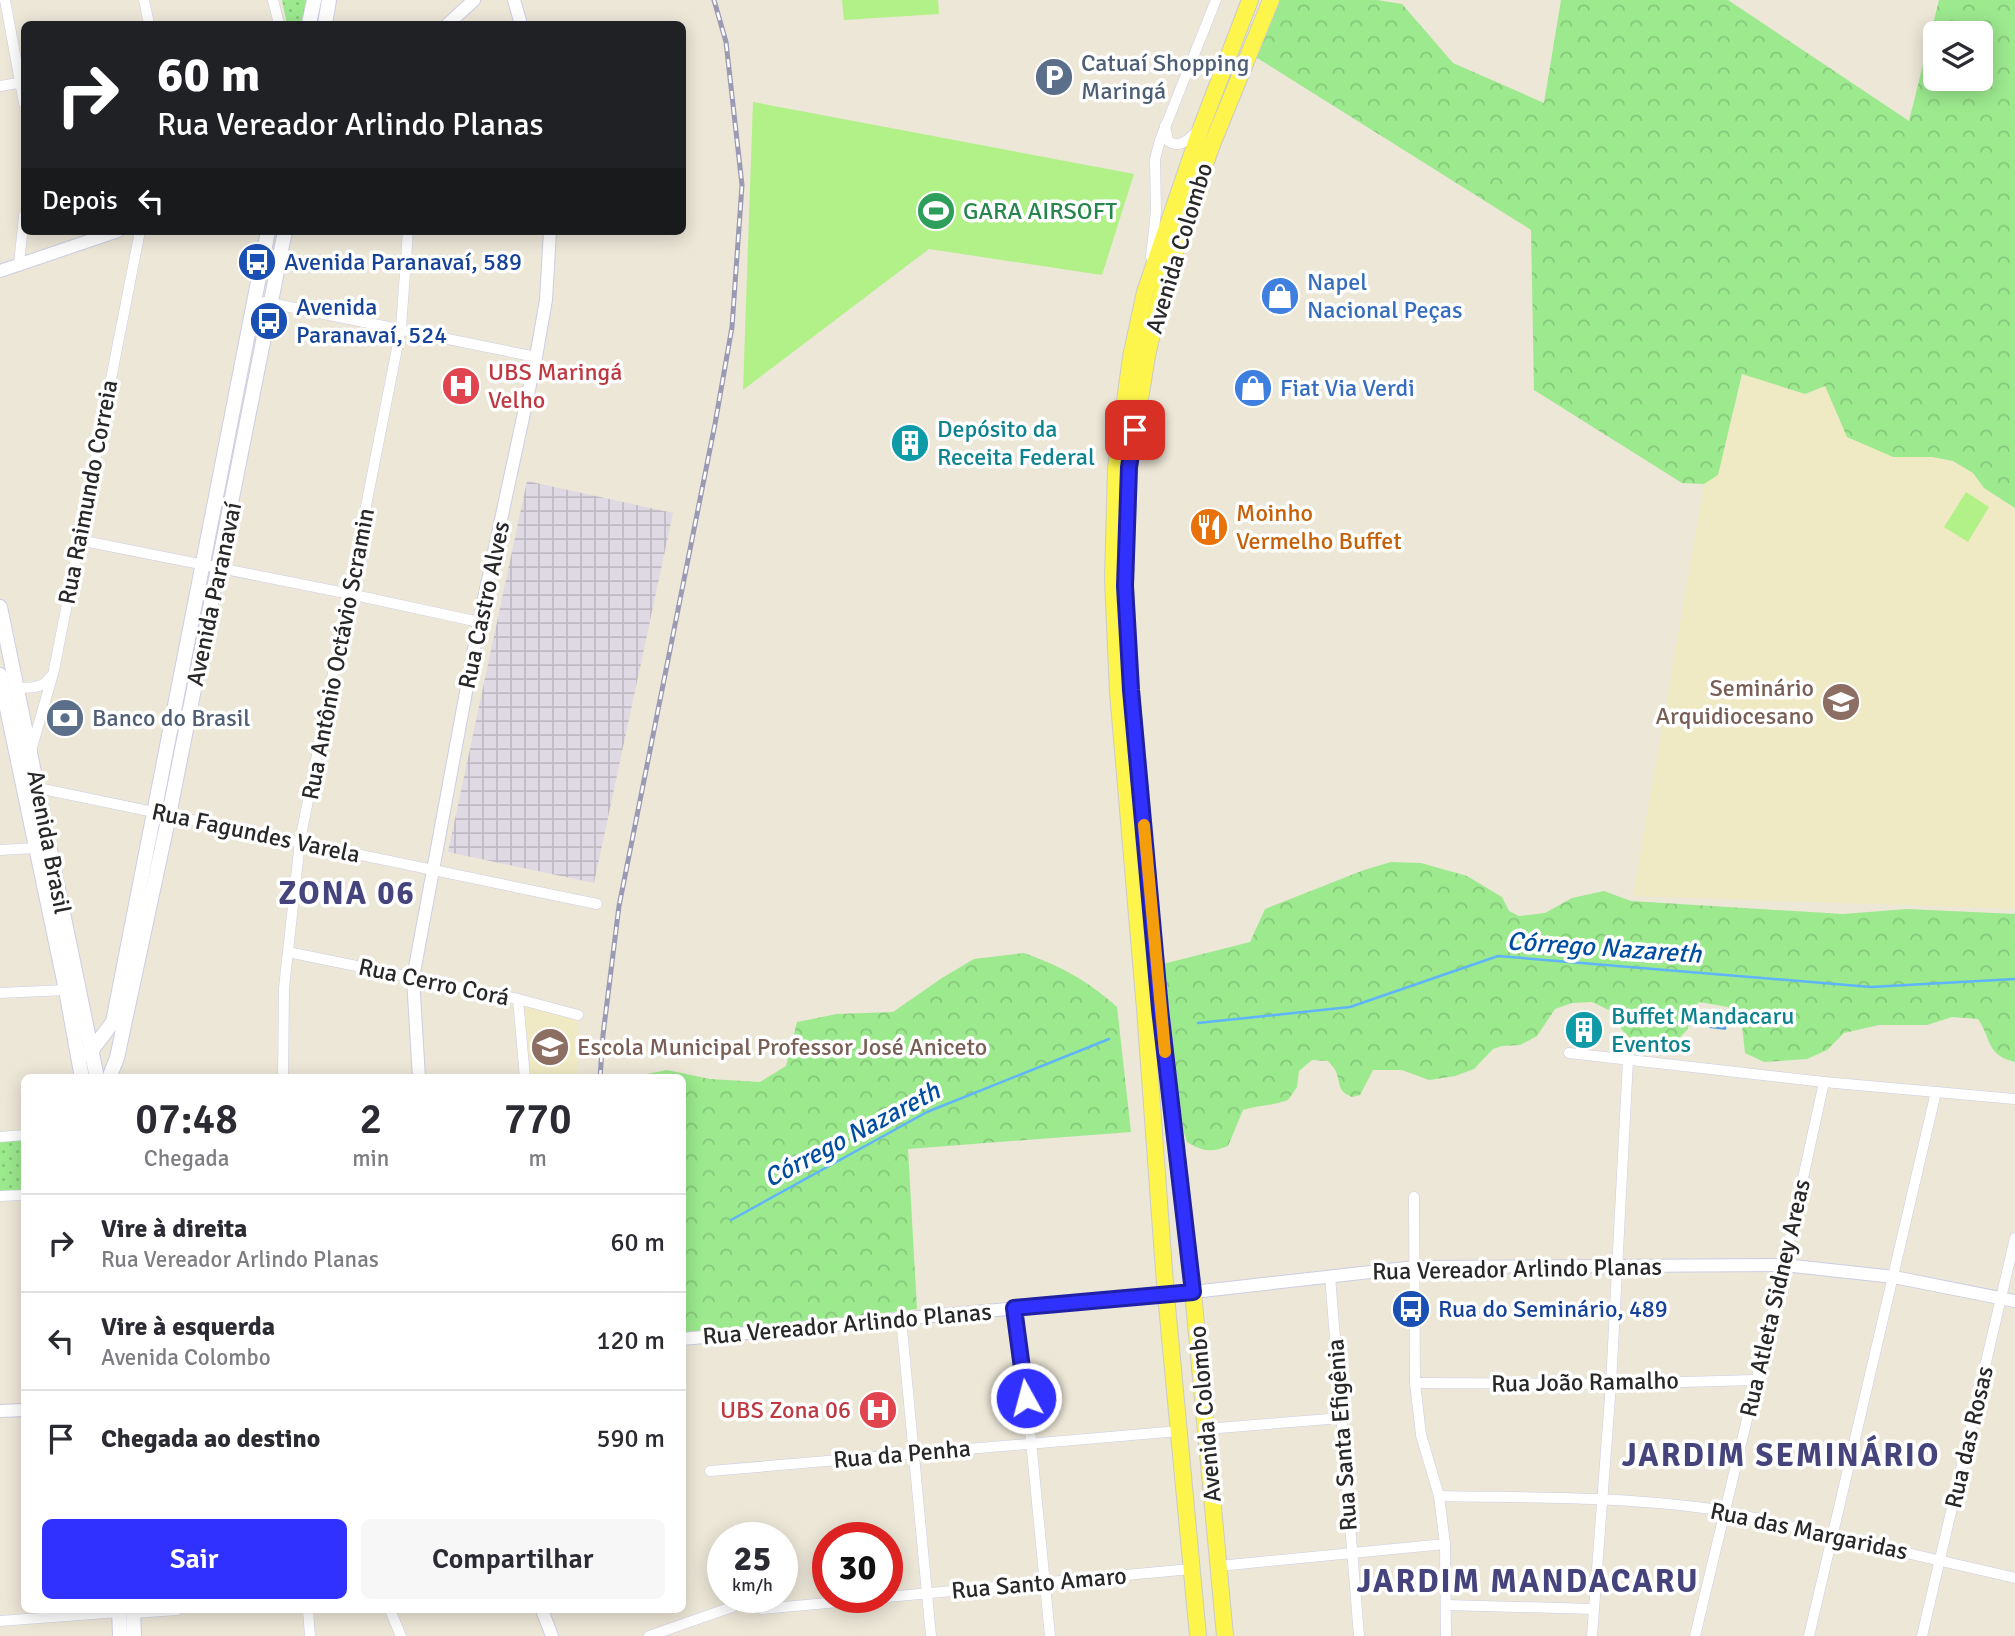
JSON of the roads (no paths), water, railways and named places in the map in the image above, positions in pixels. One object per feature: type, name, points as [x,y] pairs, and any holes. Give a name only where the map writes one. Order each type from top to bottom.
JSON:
[{"type":"main road","points":[[310,21],[314,0]]},
{"type":"main road","points":[[326,21],[329,0]]},
{"type":"main road","name":"Avenida Colombo","points":[[1198,1636],[1166,1294],[1118,692],[1113,579],[1116,468],[1131,357],[1145,292],[1201,128],[1250,0]]},
{"type":"main road","name":"Avenida Colombo","points":[[1225,1636],[1193,1292],[1160,1009],[1131,690],[1125,586],[1129,467],[1147,355],[1162,290],[1210,148],[1271,0]]},
{"type":"main road","name":"Avenida Paranavaí","points":[[85,1055],[113,1022],[267,235]]},
{"type":"main road","name":"Avenida Paranavaí","points":[[111,1074],[117,1058],[169,815],[284,235]]},
{"type":"main road","name":"Avenida Brasil","points":[[0,607],[38,788],[85,1055],[83,1074]]},
{"type":"main road","name":"Avenida Brasil","points":[[0,675],[3,707],[66,990],[85,1055],[95,1074]]},
{"type":"main road","points":[[1185,1499],[1212,1496]]},
{"type":"main road","points":[[120,1636],[126,1613]]},
{"type":"main road","points":[[127,1613],[134,1636]]},
{"type":"street","points":[[5,0],[21,77]]},
{"type":"street","points":[[144,0],[148,21]]},
{"type":"street","points":[[273,0],[278,21]]},
{"type":"street","points":[[451,21],[474,0]]},
{"type":"street","points":[[514,0],[520,21]]},
{"type":"street","points":[[1145,292],[1156,211],[1155,159],[1165,122],[1216,0]]},
{"type":"street","points":[[0,86],[21,82]]},
{"type":"street","points":[[1165,122],[1168,141],[1174,146],[1180,145],[1201,128]]},
{"type":"street","points":[[19,264],[22,235]]},
{"type":"street","points":[[0,271],[106,235]]},
{"type":"street","name":"Rua Raimundo Correia","points":[[30,752],[54,670],[139,235]]},
{"type":"street","name":"Rua Antônio Octávio Scramin","points":[[283,1074],[282,1042],[288,952],[300,841],[401,328],[408,235]]},
{"type":"street","name":"Rua Castro Alves","points":[[419,1074],[413,978],[479,622],[536,357],[546,300],[550,235]]},
{"type":"street","points":[[254,300],[536,357]]},
{"type":"street","points":[[79,540],[479,622]]},
{"type":"street","points":[[15,688],[44,684],[54,670]]},
{"type":"street","name":"Rua Fagundes Varela","points":[[38,788],[597,904]]},
{"type":"street","points":[[0,849],[36,848]]},
{"type":"street","name":"Rua Cerro Corá","points":[[288,952],[518,999],[578,1016]]},
{"type":"street","points":[[0,993],[66,990]]},
{"type":"street","points":[[518,999],[525,1074]]},
{"type":"street","points":[[1569,1053],[1824,1082],[2015,1099]]},
{"type":"street","points":[[1592,1636],[1611,1384],[1628,1060]]},
{"type":"street","name":"Rua Atleta Sidney Areas","points":[[1695,1636],[1784,1265],[1824,1082]]},
{"type":"street","points":[[1809,1636],[1936,1092]]},
{"type":"street","points":[[0,1137],[21,1135]]},
{"type":"street","points":[[0,1196],[21,1195]]},
{"type":"street","points":[[1415,1197],[1415,1383],[1421,1435],[1440,1496],[1445,1544],[1446,1636]]},
{"type":"street","name":"Rua das Rosas","points":[[1922,1636],[1939,1560],[2008,1300],[2015,1238]]},
{"type":"street","name":"Rua Vereador Arlindo Planas","points":[[686,1339],[1193,1292],[1415,1267],[1784,1265],[1894,1277],[2008,1300]]},
{"type":"street","name":"Rua Santa Efigênia","points":[[1330,1276],[1359,1636]]},
{"type":"street","points":[[1014,1308],[1031,1443],[1049,1636]]},
{"type":"street","points":[[901,1318],[931,1636]]},
{"type":"street","name":"Rua João Ramalho","points":[[1415,1383],[1611,1384],[1755,1380]]},
{"type":"street","points":[[0,1411],[21,1409]]},
{"type":"street","points":[[1206,1429],[1341,1418]]},
{"type":"street","name":"Rua da Penha","points":[[710,1471],[1179,1431]]},
{"type":"street","name":"Rua das Margaridas","points":[[1440,1496],[1602,1499],[1680,1504],[1724,1511],[2015,1578]]},
{"type":"street","points":[[1219,1566],[1445,1544]]},
{"type":"street","name":"Rua Santo Amaro","points":[[903,1596],[1191,1569]]},
{"type":"street","points":[[1446,1605],[1593,1609]]},
{"type":"street","points":[[0,1621],[101,1613]]},
{"type":"street","points":[[308,1613],[310,1636]]},
{"type":"street","points":[[391,1613],[401,1636]]},
{"type":"street","points":[[543,1613],[552,1636]]},
{"type":"street","points":[[649,1636],[713,1613]]},
{"type":"water","points":[[1711,1015],[1728,1017],[1726,1030],[1709,1028]]},
{"type":"waterway","name":"Córrego Nazareth","points":[[1198,1023],[1350,1007],[1498,956],[1871,987],[2015,979]]},
{"type":"waterway","name":"Córrego Nazareth","points":[[731,1220],[927,1112],[1109,1039]]},
{"type":"railway","points":[[600,1074],[619,906],[732,327],[742,185],[726,42],[714,0]]},
{"type":"place","name":"Catuaí Shopping Maringá","points":[[1054,77]]},
{"type":"place","name":"GARA AIRSOFT","points":[[936,211]]},
{"type":"place","name":"Avenida Paranavaí, 589","points":[[257,262]]},
{"type":"place","name":"Napel Nacional Peças","points":[[1280,296]]},
{"type":"place","name":"Avenida Paranavaí, 524","points":[[269,321]]},
{"type":"place","name":"UBS Maringá Velho","points":[[461,386]]},
{"type":"place","name":"Fiat Via Verdi","points":[[1253,388]]},
{"type":"place","name":"Depósito da Receita Federal","points":[[910,443]]},
{"type":"place","name":"Moinho Vermelho Buffet","points":[[1209,527]]},
{"type":"place","name":"Seminário Arquidiocesano","points":[[1841,702]]},
{"type":"place","name":"Banco do Brasil","points":[[65,718]]},
{"type":"place","name":"Buffet Mandacaru Eventos","points":[[1584,1030]]},
{"type":"place","name":"Escola Municipal Professor José Aniceto","points":[[550,1047]]},
{"type":"place","name":"Rua do Seminário, 489","points":[[1411,1309]]},
{"type":"place","name":"UBS Zona 06","points":[[878,1410]]},
{"type":"district","name":"ZONA 06","points":[[347,893]]},
{"type":"district","name":"JARDIM SEMINÁRIO","points":[[1781,1455]]},
{"type":"district","name":"JARDIM MANDACARU","points":[[1528,1581]]}]
